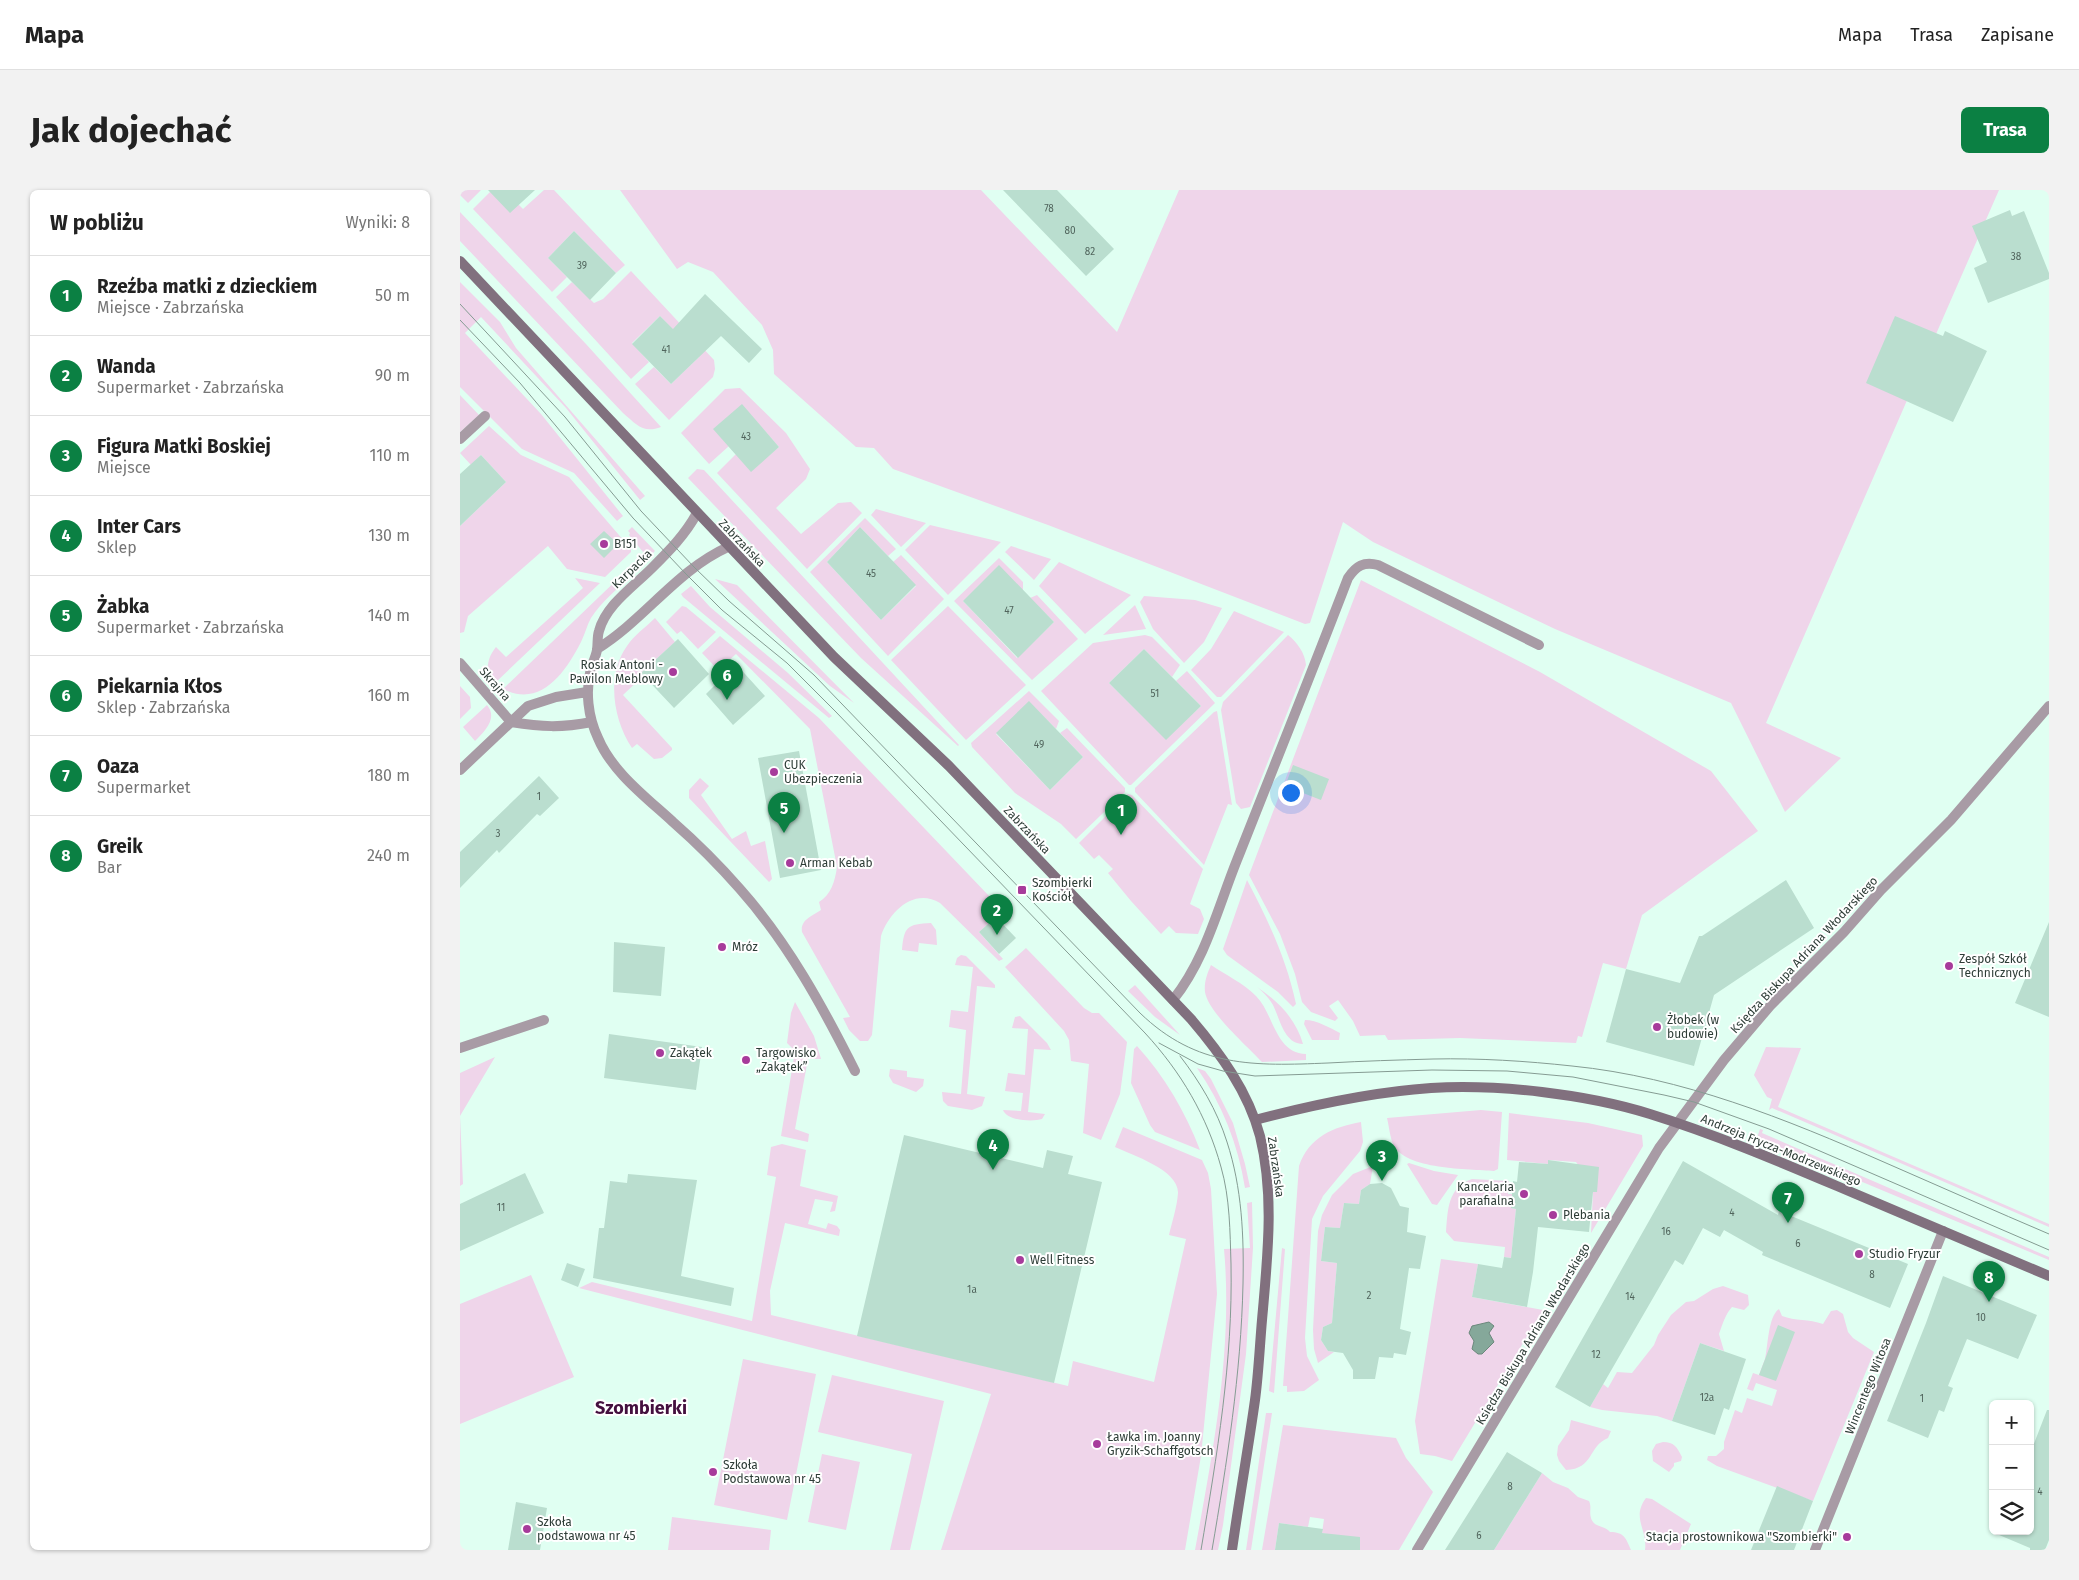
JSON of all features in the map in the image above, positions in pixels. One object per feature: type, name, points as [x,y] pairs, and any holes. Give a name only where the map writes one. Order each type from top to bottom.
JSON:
[{"type":"main road","name":"Zabrzańska","points":[[460,261],[852,677],[949,766],[1173,1000],[1224,1060],[1245,1097],[1260,1136],[1266,1170],[1269,1209],[1268,1250],[1255,1399],[1232,1550]]},
{"type":"main road","name":"Andrzeja Frycza-Modrzewskiego","points":[[1255,1120],[1298,1108],[1371,1095],[1432,1088],[1538,1092],[1589,1100],[1648,1113],[1736,1143],[2049,1276]]},
{"type":"street","points":[[460,439],[485,416]]},
{"type":"street","name":"Karpacka","points":[[697,513],[687,532],[628,590],[605,617],[598,633],[598,649],[591,669],[588,692],[592,722],[598,740],[626,777],[692,839],[740,888],[766,918],[814,994],[855,1071]]},
{"type":"street","points":[[598,649],[625,630],[694,567],[710,555],[728,547]]},
{"type":"street","points":[[1173,1000],[1188,981],[1202,953],[1236,862],[1348,578],[1353,570],[1365,564],[1378,565],[1539,646]]},
{"type":"street","name":"Skrajna","points":[[460,663],[511,722]]},
{"type":"street","points":[[460,770],[528,706],[556,697],[588,692]]},
{"type":"street","name":"Księdza Biskupa Adriana Włodarskiego","points":[[1417,1550],[1659,1148],[1724,1060],[1770,1006],[1951,820],[2049,706]]},
{"type":"street","points":[[511,722],[543,727],[570,726],[592,722]]},
{"type":"street","points":[[460,1048],[544,1020]]},
{"type":"street","name":"Wincentego Witosa","points":[[1815,1550],[1943,1231]]},
{"type":"shaded area","points":[[460,190],[481,190],[468,203],[460,195]]},
{"type":"shaded area","points":[[544,190],[554,190],[625,265],[616,273],[574,231],[548,258],[567,277],[552,292],[473,209],[490,192],[519,205],[523,209]]},
{"type":"shaded area","points":[[620,190],[981,190],[1117,332],[1179,190],[1999,190],[1766,723],[1841,758],[1785,812],[1731,703],[1555,629],[1373,542],[1343,522],[1310,623],[1305,624],[1048,525],[893,469],[874,448],[856,447],[774,374],[773,350],[762,325],[713,272],[688,262],[677,269]]},
{"type":"shaded area","points":[[460,212],[586,344],[661,427],[644,429],[623,413],[460,241]]},
{"type":"shaded area","points":[[631,271],[714,360],[715,369],[713,377],[669,420],[635,384],[654,367],[671,384],[699,357],[660,316],[632,343],[649,362],[631,379],[556,297],[572,282],[594,303],[603,299]]},
{"type":"shaded area","points":[[460,282],[500,322],[516,348],[645,496],[640,500],[566,408],[481,317],[465,333],[541,414],[623,516],[617,521],[574,473],[522,449],[460,387]]},
{"type":"shaded area","points":[[740,388],[786,433],[810,469],[806,479],[776,508],[801,534],[838,503],[851,502],[862,513],[807,569],[717,473],[736,454],[751,471],[779,447],[742,405],[729,446],[709,464],[681,433],[725,389]]},
{"type":"shaded area","points":[[460,395],[479,415],[460,432]]},
{"type":"shaded area","points":[[489,426],[521,455],[569,477],[631,549],[631,552],[605,577],[567,569],[548,546],[468,616],[464,632],[460,633],[460,526],[506,482],[481,455],[471,465],[460,453]]},
{"type":"shaded area","points":[[697,469],[704,470],[958,746],[861,658],[688,478]]},
{"type":"shaded area","points":[[876,509],[926,523],[901,547],[871,515]]},
{"type":"shaded area","points":[[865,518],[896,549],[888,556],[860,527],[827,562],[881,620],[916,586],[893,562],[901,555],[944,599],[888,656],[810,572]]},
{"type":"shaded area","points":[[930,525],[1001,542],[948,595],[905,550]]},
{"type":"shaded area","points":[[632,527],[655,551],[648,558],[629,535],[628,531]]},
{"type":"shaded area","points":[[1011,546],[1051,559],[1034,580],[1005,552]]},
{"type":"shaded area","points":[[999,558],[1023,582],[1023,590],[963,601],[1017,658],[1054,622],[1030,598],[1037,595],[1078,639],[1032,680],[954,601]]},
{"type":"shaded area","points":[[1059,562],[1131,595],[1085,634],[1039,586]]},
{"type":"shaded area","points":[[625,572],[631,575],[595,612],[575,654],[559,676],[540,691],[529,694],[517,694],[503,689]]},
{"type":"shaded area","points":[[575,578],[600,583],[495,683],[488,674],[488,666],[490,657],[496,647],[506,657],[583,588]]},
{"type":"shaded area","points":[[715,579],[737,585],[854,703],[830,686]]},
{"type":"shaded area","points":[[1361,580],[1540,672],[1711,771],[1758,831],[1642,915],[1626,969],[1603,963],[1582,1037],[1578,1036],[1576,1043],[1460,1038],[1388,1040],[1385,1035],[1360,1036],[1353,1021],[1338,1000],[1329,1006],[1338,1018],[1335,1021],[1311,1012],[1302,1002],[1295,974],[1280,934],[1249,875]]},
{"type":"shaded area","points":[[691,586],[710,607],[788,673],[832,716],[829,718],[683,597],[681,594]]},
{"type":"shaded area","points":[[1144,596],[1195,600],[1222,608],[1204,642],[1184,663],[1153,629],[1140,602]]},
{"type":"shaded area","points":[[1135,605],[1146,629],[1103,635]]},
{"type":"shaded area","points":[[682,606],[686,607],[716,632],[698,649],[681,631],[677,634],[666,622]]},
{"type":"shaded area","points":[[948,606],[1026,685],[966,740],[891,660]]},
{"type":"shaded area","points":[[1234,611],[1284,632],[1221,697],[1217,697],[1191,670],[1211,649]]},
{"type":"shaded area","points":[[655,618],[675,642],[641,673],[643,676],[623,695],[672,748],[662,758],[654,759],[637,744],[632,748],[625,737],[614,697],[614,684],[620,658],[627,646]]},
{"type":"shaded area","points":[[1145,635],[1152,637],[1180,665],[1172,677],[1144,649],[1109,683],[1166,739],[1201,706],[1176,681],[1187,671],[1215,703],[1129,785],[1041,691],[1093,643]]},
{"type":"shaded area","points":[[1288,635],[1300,648],[1306,665],[1250,807],[1241,809],[1236,803],[1221,710],[1223,702]]},
{"type":"shaded area","points":[[720,636],[819,718],[990,897],[984,904],[996,917],[979,932],[1003,959],[999,961],[940,903],[930,899],[912,900],[904,904],[890,918],[881,936],[872,1035],[868,1041],[860,1041],[849,1030],[843,1018],[850,1017],[802,932],[805,921],[821,910],[819,902],[827,896],[832,887],[837,867],[810,729],[736,654],[718,670],[702,653]]},
{"type":"shaded area","points":[[460,686],[470,697],[471,708],[460,719]]},
{"type":"shaded area","points":[[1029,691],[1059,721],[1056,729],[1029,702],[996,734],[1050,790],[1083,757],[1060,733],[1067,728],[1125,788],[1125,792],[1076,839],[1061,824],[1015,793],[972,747],[971,743]]},
{"type":"shaded area","points":[[487,705],[490,710],[491,719],[486,729],[475,741],[463,727]]},
{"type":"shaded area","points":[[1217,711],[1232,805],[1228,804],[1204,865],[1135,792],[1135,788]]},
{"type":"shaded area","points":[[700,778],[709,786],[701,795],[732,839],[746,831],[751,846],[765,841],[772,879],[769,882],[689,798],[689,790]]},
{"type":"shaded area","points":[[1128,794],[1132,795],[1203,869],[1190,904],[1200,909],[1204,919],[1198,934],[1176,933],[1169,926],[1161,934],[1108,873],[1113,869],[1099,855],[1094,859],[1079,843]]},
{"type":"shaded area","points":[[1247,880],[1269,925],[1288,972],[1296,1004],[1293,1007],[1278,992],[1227,955],[1223,949]]},
{"type":"shaded area","points":[[931,923],[936,930],[937,945],[919,943],[918,952],[902,950],[904,936],[908,928],[917,924]]},
{"type":"shaded area","points":[[1026,948],[1084,1008],[1092,1013],[1099,1013],[1127,1042],[1120,1094],[1101,1140],[1083,1133],[1089,1064],[1071,1061],[1069,1040],[1064,1031],[1005,967]]},
{"type":"shaded area","points":[[961,955],[966,956],[995,985],[995,988],[977,986],[967,1094],[985,1097],[982,1106],[972,1110],[948,1106],[943,1101],[942,1092],[961,1094],[966,1030],[949,1027],[951,1010],[968,1012],[973,967],[955,965],[957,958]]},
{"type":"shaded area","points":[[1211,965],[1240,983],[1256,996],[1281,1040],[1296,1052],[1306,1054],[1306,1060],[1262,1062],[1238,1038],[1220,1019],[1205,992],[1207,975]]},
{"type":"shaded area","points":[[1135,985],[1180,1035],[1155,1017],[1128,991]]},
{"type":"shaded area","points":[[1257,987],[1285,1011],[1296,1027],[1303,1044],[1291,1040],[1284,1030],[1273,1005]]},
{"type":"shaded area","points":[[795,1002],[814,1036],[821,1059],[808,1059],[795,1129],[809,1134],[808,1142],[781,1136],[795,1051],[787,1043],[791,1013]]},
{"type":"shaded area","points":[[1020,1016],[1047,1043],[1051,1050],[1034,1049],[1028,1112],[1045,1114],[1042,1119],[1038,1120],[1015,1118],[1005,1114],[1003,1110],[1021,1111],[1023,1093],[1005,1091],[1008,1073],[1025,1075],[1028,1029],[1012,1028],[1015,1017]]},
{"type":"shaded area","points":[[1305,1020],[1319,1023],[1340,1033],[1339,1040],[1312,1040],[1304,1024]]},
{"type":"shaded area","points":[[1137,1046],[1157,1070],[1173,1095],[1188,1122],[1200,1150],[1155,1132],[1150,1125],[1131,1083],[1134,1049]]},
{"type":"shaded area","points":[[1766,1047],[1801,1048],[1778,1107],[2049,1224],[2049,1227],[1772,1108],[1769,1110],[1772,1099],[1767,1097],[1754,1075]]},
{"type":"shaded area","points":[[495,1057],[460,1116],[460,1073]]},
{"type":"shaded area","points":[[1197,1068],[1205,1071],[1211,1079],[1233,1123],[1250,1187],[1245,1188],[1238,1156],[1228,1125],[1214,1096]]},
{"type":"shaded area","points":[[890,1069],[907,1071],[907,1077],[924,1079],[923,1086],[916,1092],[893,1083],[889,1076]]},
{"type":"shaded area","points":[[1481,1110],[1502,1112],[1498,1169],[1494,1171],[1439,1166],[1410,1159],[1400,1153],[1393,1144],[1387,1118]]},
{"type":"shaded area","points":[[1509,1113],[1588,1123],[1642,1135],[1643,1146],[1591,1233],[1593,1192],[1597,1192],[1576,1162],[1548,1160],[1548,1164],[1507,1160]]},
{"type":"shaded area","points":[[460,1116],[463,1184],[460,1186]]},
{"type":"shaded area","points":[[1361,1122],[1363,1142],[1360,1151],[1323,1196],[1312,1219],[1305,1338],[1307,1356],[1319,1380],[1304,1391],[1287,1392],[1287,1386],[1283,1386],[1299,1166],[1309,1148],[1323,1135],[1332,1130]]},
{"type":"shaded area","points":[[1123,1127],[1202,1160],[1208,1173],[1211,1189],[1217,1294],[1201,1456],[1185,1550],[941,1550],[991,1394],[579,1288],[592,1282],[752,1321],[776,1177],[767,1175],[771,1147],[782,1144],[806,1150],[800,1186],[838,1196],[835,1211],[830,1212],[833,1202],[815,1199],[808,1224],[826,1229],[828,1223],[837,1226],[840,1230],[839,1236],[785,1223],[770,1291],[771,1315],[1068,1386],[1073,1361],[1154,1382],[1186,1239],[1169,1235],[1176,1209],[1178,1193],[1176,1185],[1163,1170],[1115,1147]]},
{"type":"shaded area","points":[[1760,1129],[1763,1130],[1762,1133],[2049,1257],[2049,1260],[1757,1138]]},
{"type":"shaded area","points":[[1407,1164],[1434,1171],[1458,1175],[1437,1205],[1432,1204]]},
{"type":"shaded area","points":[[1373,1166],[1370,1184],[1361,1190],[1359,1204],[1344,1203],[1340,1228],[1325,1227],[1321,1261],[1337,1263],[1332,1323],[1323,1327],[1321,1340],[1328,1351],[1334,1352],[1318,1363],[1314,1349],[1313,1330],[1318,1231],[1322,1215],[1332,1195],[1353,1174]]},
{"type":"shaded area","points":[[1472,1179],[1509,1181],[1508,1194],[1512,1194],[1511,1208],[1516,1209],[1511,1258],[1504,1257],[1505,1247],[1454,1241],[1446,1232],[1450,1201],[1453,1194],[1464,1183]]},
{"type":"shaded area","points":[[1252,1202],[1253,1248],[1246,1354],[1223,1525],[1218,1550],[1195,1550],[1220,1400],[1224,1362],[1226,1287],[1224,1249],[1250,1248],[1247,1203]]},
{"type":"shaded area","points":[[1282,1248],[1285,1249],[1274,1393],[1269,1391]]},
{"type":"shaded area","points":[[1441,1259],[1478,1264],[1472,1297],[1543,1310],[1452,1461],[1420,1454],[1415,1421]]},
{"type":"shaded area","points":[[531,1275],[574,1377],[460,1424],[460,1304]]},
{"type":"shaded area","points":[[1723,1286],[1748,1295],[1749,1305],[1744,1310],[1732,1307],[1726,1316],[1719,1334],[1724,1351],[1700,1343],[1672,1421],[1657,1416],[1590,1407],[1603,1384],[1608,1388],[1617,1372],[1632,1373],[1654,1345],[1671,1315],[1686,1302],[1694,1301],[1713,1289]]},
{"type":"shaded area","points":[[1779,1309],[1782,1316],[1823,1324],[1831,1311],[1837,1310],[1843,1314],[1848,1332],[1853,1338],[1874,1352],[1813,1501],[1717,1466],[1707,1460],[1708,1456],[1716,1456],[1724,1449],[1724,1442],[1735,1410],[1742,1413],[1747,1398],[1772,1406],[1777,1390],[1756,1383],[1753,1391],[1747,1389],[1753,1373],[1759,1375],[1765,1359],[1773,1318]]},
{"type":"shaded area","points":[[1489,1322],[1494,1326],[1489,1333],[1494,1342],[1482,1354],[1478,1354],[1472,1349],[1474,1341],[1469,1333],[1472,1326]]},
{"type":"shaded area","points":[[743,1359],[816,1374],[787,1520],[714,1505]]},
{"type":"shaded area","points":[[832,1375],[944,1401],[910,1550],[890,1550],[912,1454],[818,1432]]},
{"type":"shaded area","points":[[1266,1413],[1272,1413],[1251,1550],[1246,1550]]},
{"type":"shaded area","points":[[1571,1420],[1611,1431],[1608,1438],[1597,1446],[1582,1466],[1566,1470],[1557,1455],[1558,1446],[1569,1430]]},
{"type":"shaded area","points":[[1283,1425],[1396,1438],[1406,1458],[1433,1492],[1399,1550],[1351,1550],[1352,1539],[1322,1533],[1324,1519],[1310,1517],[1308,1527],[1279,1523],[1275,1550],[1262,1550]]},
{"type":"shaded area","points":[[1663,1442],[1675,1446],[1682,1457],[1681,1461],[1674,1463],[1669,1472],[1653,1461],[1652,1451],[1656,1444]]},
{"type":"shaded area","points":[[822,1454],[860,1462],[846,1530],[808,1522]]},
{"type":"shaded area","points":[[1542,1473],[1553,1482],[1568,1488],[1578,1497],[1589,1501],[1592,1521],[1610,1532],[1621,1535],[1626,1539],[1631,1550],[1494,1550]]},
{"type":"shaded area","points":[[1646,1498],[1652,1499],[1691,1524],[1680,1550],[1645,1550],[1640,1512]]},
{"type":"shaded area","points":[[672,1517],[771,1530],[769,1550],[668,1550]]},
{"type":"building","points":[[488,190],[535,190],[510,213]]},
{"type":"building","points":[[1003,190],[1057,190],[1114,249],[1086,276]]},
{"type":"building","points":[[2010,210],[2012,216],[2024,211],[2049,273],[2049,279],[1988,303],[1974,268],[1987,262],[1972,226]]},
{"type":"building","points":[[574,231],[616,273],[590,300],[548,258]]},
{"type":"building","points":[[705,294],[762,349],[749,363],[721,336],[671,384],[632,344],[660,316],[673,329]]},
{"type":"building","points":[[1895,316],[1943,336],[1945,331],[1987,351],[1953,422],[1866,383]]},
{"type":"building","points":[[742,404],[779,447],[751,472],[713,429]]},
{"type":"building","points":[[481,455],[506,482],[460,526],[460,474]]},
{"type":"building","points":[[860,527],[916,585],[881,620],[827,562]]},
{"type":"building","name":"B151","points":[[604,531],[618,544],[604,558],[590,544]]},
{"type":"building","points":[[999,565],[1054,622],[1018,658],[963,601]]},
{"type":"building","points":[[678,639],[709,674],[674,708],[641,673]]},
{"type":"building","points":[[1144,649],[1201,706],[1166,740],[1109,683]]},
{"type":"building","points":[[736,664],[765,696],[733,725],[706,694]]},
{"type":"building","points":[[1029,701],[1083,757],[1050,790],[996,733]]},
{"type":"building","points":[[799,751],[821,870],[780,878],[758,758]]},
{"type":"building","points":[[1293,765],[1329,779],[1321,800],[1285,786]]},
{"type":"building","points":[[539,776],[559,798],[540,816],[537,814],[499,853],[497,850],[460,888],[460,852]]},
{"type":"building","points":[[1786,880],[1814,928],[1714,995],[1694,1066],[1606,1042],[1626,969],[1680,983],[1699,936],[1702,936]]},
{"type":"building","points":[[996,917],[1016,938],[999,954],[979,932]]},
{"type":"building","points":[[2049,922],[2049,1017],[2015,1003]]},
{"type":"building","points":[[614,942],[665,947],[661,996],[613,992]]},
{"type":"building","points":[[609,1034],[702,1047],[696,1090],[604,1078]]},
{"type":"building","points":[[904,1135],[1043,1168],[1047,1150],[1073,1156],[1068,1174],[1102,1182],[1054,1383],[857,1336]]},
{"type":"building","name":"Plebania","points":[[1548,1160],[1599,1167],[1597,1192],[1593,1192],[1589,1232],[1538,1227],[1527,1307],[1472,1297],[1478,1264],[1502,1268],[1504,1257],[1511,1258],[1516,1209],[1511,1208],[1513,1181],[1517,1182],[1519,1162],[1548,1164]]},
{"type":"building","points":[[1683,1161],[1778,1215],[1779,1211],[1908,1264],[1890,1308],[1762,1255],[1763,1252],[1724,1230],[1720,1237],[1703,1228],[1683,1265],[1675,1260],[1590,1407],[1555,1387]]},
{"type":"building","points":[[525,1173],[544,1213],[460,1251],[460,1204]]},
{"type":"building","points":[[628,1174],[697,1180],[681,1276],[734,1288],[731,1306],[593,1278],[599,1228],[604,1228],[610,1181],[627,1183]]},
{"type":"building","points":[[1382,1183],[1391,1188],[1400,1206],[1409,1208],[1407,1232],[1426,1236],[1420,1269],[1409,1268],[1400,1329],[1411,1332],[1406,1355],[1394,1353],[1393,1358],[1379,1357],[1375,1379],[1353,1379],[1353,1370],[1343,1353],[1328,1351],[1321,1340],[1323,1327],[1332,1323],[1337,1263],[1321,1261],[1325,1227],[1340,1228],[1344,1203],[1359,1204],[1361,1190],[1370,1184]]},
{"type":"building","points":[[567,1263],[585,1269],[578,1287],[561,1280]]},
{"type":"building","points":[[1943,1276],[2037,1315],[2018,1359],[1967,1339],[1948,1386],[1953,1388],[1944,1412],[1939,1410],[1928,1438],[1887,1421]]},
{"type":"building","points":[[1778,1325],[1795,1332],[1776,1381],[1759,1375]]},
{"type":"building","points":[[1700,1343],[1746,1359],[1729,1410],[1724,1408],[1715,1435],[1672,1421]]},
{"type":"building","points":[[2047,1410],[2049,1410],[2049,1540],[2045,1550],[2030,1550],[2030,1548],[1999,1535],[2034,1535],[2034,1444]]},
{"type":"building","points":[[1507,1452],[1542,1473],[1494,1550],[1445,1550]]},
{"type":"building","points":[[1777,1486],[1813,1501],[1794,1550],[1751,1550]]},
{"type":"building","name":"Szkoła podstawowa nr 45","points":[[516,1502],[547,1508],[540,1550],[508,1550]]},
{"type":"building","points":[[1279,1523],[1323,1529],[1322,1533],[1360,1537],[1360,1550],[1275,1550]]},
{"type":"tram line","points":[[460,304],[565,417],[641,511],[694,567],[729,601],[814,675],[1140,1013],[1161,1031],[1183,1044],[1205,1054],[1251,1063],[1301,1064],[1485,1059],[1572,1066],[1653,1080],[1733,1102],[1772,1116],[2049,1234]]},
{"type":"tram line","points":[[460,320],[520,383],[633,518],[686,574],[722,610],[787,663],[836,712],[1145,1033],[1181,1079],[1200,1112],[1215,1148],[1224,1179],[1229,1215],[1231,1300],[1227,1372],[1201,1550]]},
{"type":"tram line","points":[[1159,1043],[1198,1064],[1223,1071],[1255,1076],[1432,1070],[1507,1071],[1573,1077],[1664,1095],[1694,1102],[1769,1129],[2049,1250]]},
{"type":"tram line","points":[[1180,1056],[1207,1097],[1223,1130],[1236,1177],[1241,1212],[1242,1318],[1228,1451],[1212,1550]]},
{"type":"place","name":"B151","points":[[604,544]]},
{"type":"place","name":"Rosiak Antoni - Pawilon Meblowy","points":[[673,672]]},
{"type":"place","name":"Piekarnia Kłos","points":[[727,700]]},
{"type":"place","name":"CUK Ubezpieczenia","points":[[774,772]]},
{"type":"place","name":"Żabka","points":[[784,833]]},
{"type":"place","name":"Rzeźba matki z dzieckiem","points":[[1121,835]]},
{"type":"place","name":"Arman Kebab","points":[[790,863]]},
{"type":"place","name":"Szombierki Kościół","points":[[1022,890]]},
{"type":"place","name":"Wanda","points":[[997,935]]},
{"type":"place","name":"Mróz","points":[[722,947]]},
{"type":"place","name":"Zespół Szkół Technicznych","points":[[1949,966]]},
{"type":"place","name":"Żłobek (w budowie)","points":[[1657,1027]]},
{"type":"place","name":"Zakątek","points":[[660,1053]]},
{"type":"place","name":"Targowisko „Zakątek”","points":[[746,1060]]},
{"type":"place","name":"Inter Cars","points":[[993,1170]]},
{"type":"place","name":"Figura Matki Boskiej","points":[[1382,1181]]},
{"type":"place","name":"Kancelaria parafialna","points":[[1524,1194]]},
{"type":"place","name":"Plebania","points":[[1553,1215]]},
{"type":"place","name":"Oaza","points":[[1788,1223]]},
{"type":"place","name":"Studio Fryzur","points":[[1859,1254]]},
{"type":"place","name":"Well Fitness","points":[[1020,1260]]},
{"type":"place","name":"Greik","points":[[1989,1302]]},
{"type":"place","name":"Ławka im. Joanny Gryzik-Schaffgotsch","points":[[1097,1444]]},
{"type":"place","name":"Szkoła Podstawowa nr 45","points":[[713,1472]]},
{"type":"place","name":"Szkoła podstawowa nr 45","points":[[527,1529]]},
{"type":"place","name":"Stacja prostownikowa \"Szombierki\"","points":[[1847,1537]]},
{"type":"district","name":"Szombierki","points":[[641,1408]]}]
